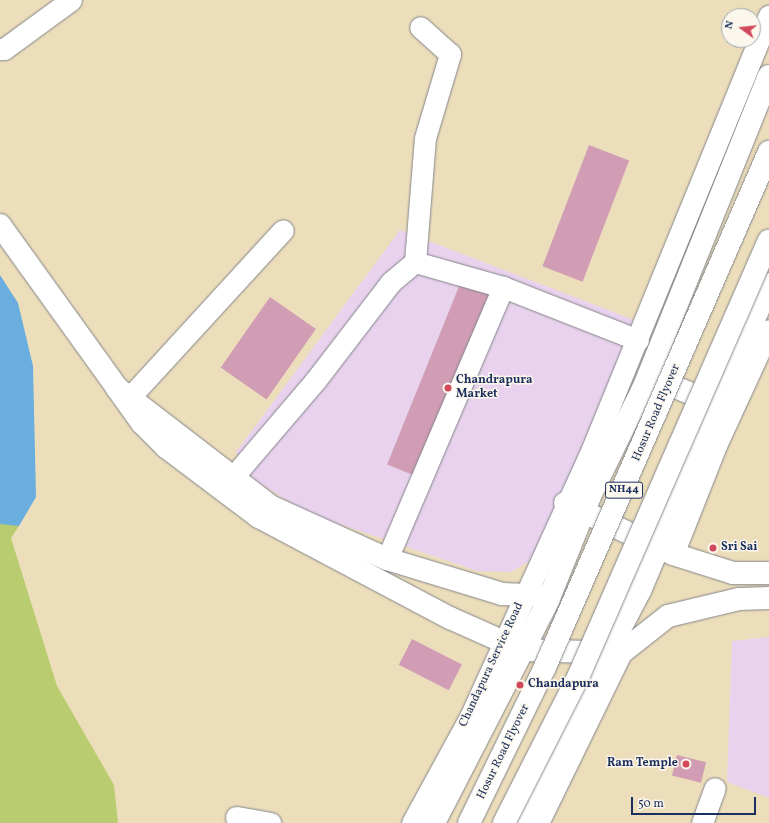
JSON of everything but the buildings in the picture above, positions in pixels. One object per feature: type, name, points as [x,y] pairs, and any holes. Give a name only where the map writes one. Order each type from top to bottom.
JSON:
[{"type":"main road","points":[[434,823],[513,646],[550,596],[574,509],[649,375],[769,76]]},
{"type":"main road","name":"Hosur Road Flyover","points":[[468,823],[545,667],[769,152]]},
{"type":"main road","points":[[0,225],[124,393],[142,423],[166,447],[259,516],[450,618],[513,646],[614,653],[668,616],[739,599],[769,598]]},
{"type":"main road","name":"NH44","points":[[504,823],[579,675],[769,241]]},
{"type":"main road","points":[[519,823],[614,653],[640,591],[666,550],[717,405],[754,361],[769,284]]},
{"type":"main road","points":[[649,375],[717,405]]},
{"type":"main road","points":[[124,393],[270,506],[387,559],[502,594],[550,596]]},
{"type":"main road","points":[[574,509],[666,550],[733,573],[769,573]]},
{"type":"street","points":[[0,49],[4,49],[71,0]]},
{"type":"street","name":"Chandapura Service Road","points":[[412,823],[469,719],[513,646],[524,596],[574,509],[638,340],[769,16]]},
{"type":"street","points":[[233,477],[315,381],[391,282],[415,262],[425,138],[450,54],[420,27]]},
{"type":"street","points":[[124,393],[283,230]]},
{"type":"street","points":[[415,262],[503,287],[638,340]]},
{"type":"street","points":[[387,559],[503,287]]},
{"type":"street","points":[[666,550],[769,330]]},
{"type":"street","points":[[538,823],[614,653]]},
{"type":"street","points":[[702,823],[715,788]]},
{"type":"street","points":[[236,817],[270,823]]},
{"type":"shaded area","name":"Chandrapura Market","points":[[400,230],[642,323],[535,558],[511,572],[477,571],[307,513],[250,477],[236,452]]},
{"type":"shaded area","points":[[769,637],[769,798],[727,782],[732,641]]},
{"type":"green space","points":[[0,522],[19,526],[11,538],[57,686],[114,785],[118,823],[0,823]]},
{"type":"water","points":[[0,275],[18,303],[33,366],[36,497],[19,526],[0,524]]},
{"type":"place","name":"Chandrapura Market","points":[[448,388]]},
{"type":"place","name":"Sri Sai","points":[[713,548]]},
{"type":"place","name":"Chandapura","points":[[520,685]]},
{"type":"place","name":"Ram Temple","points":[[686,764]]}]
